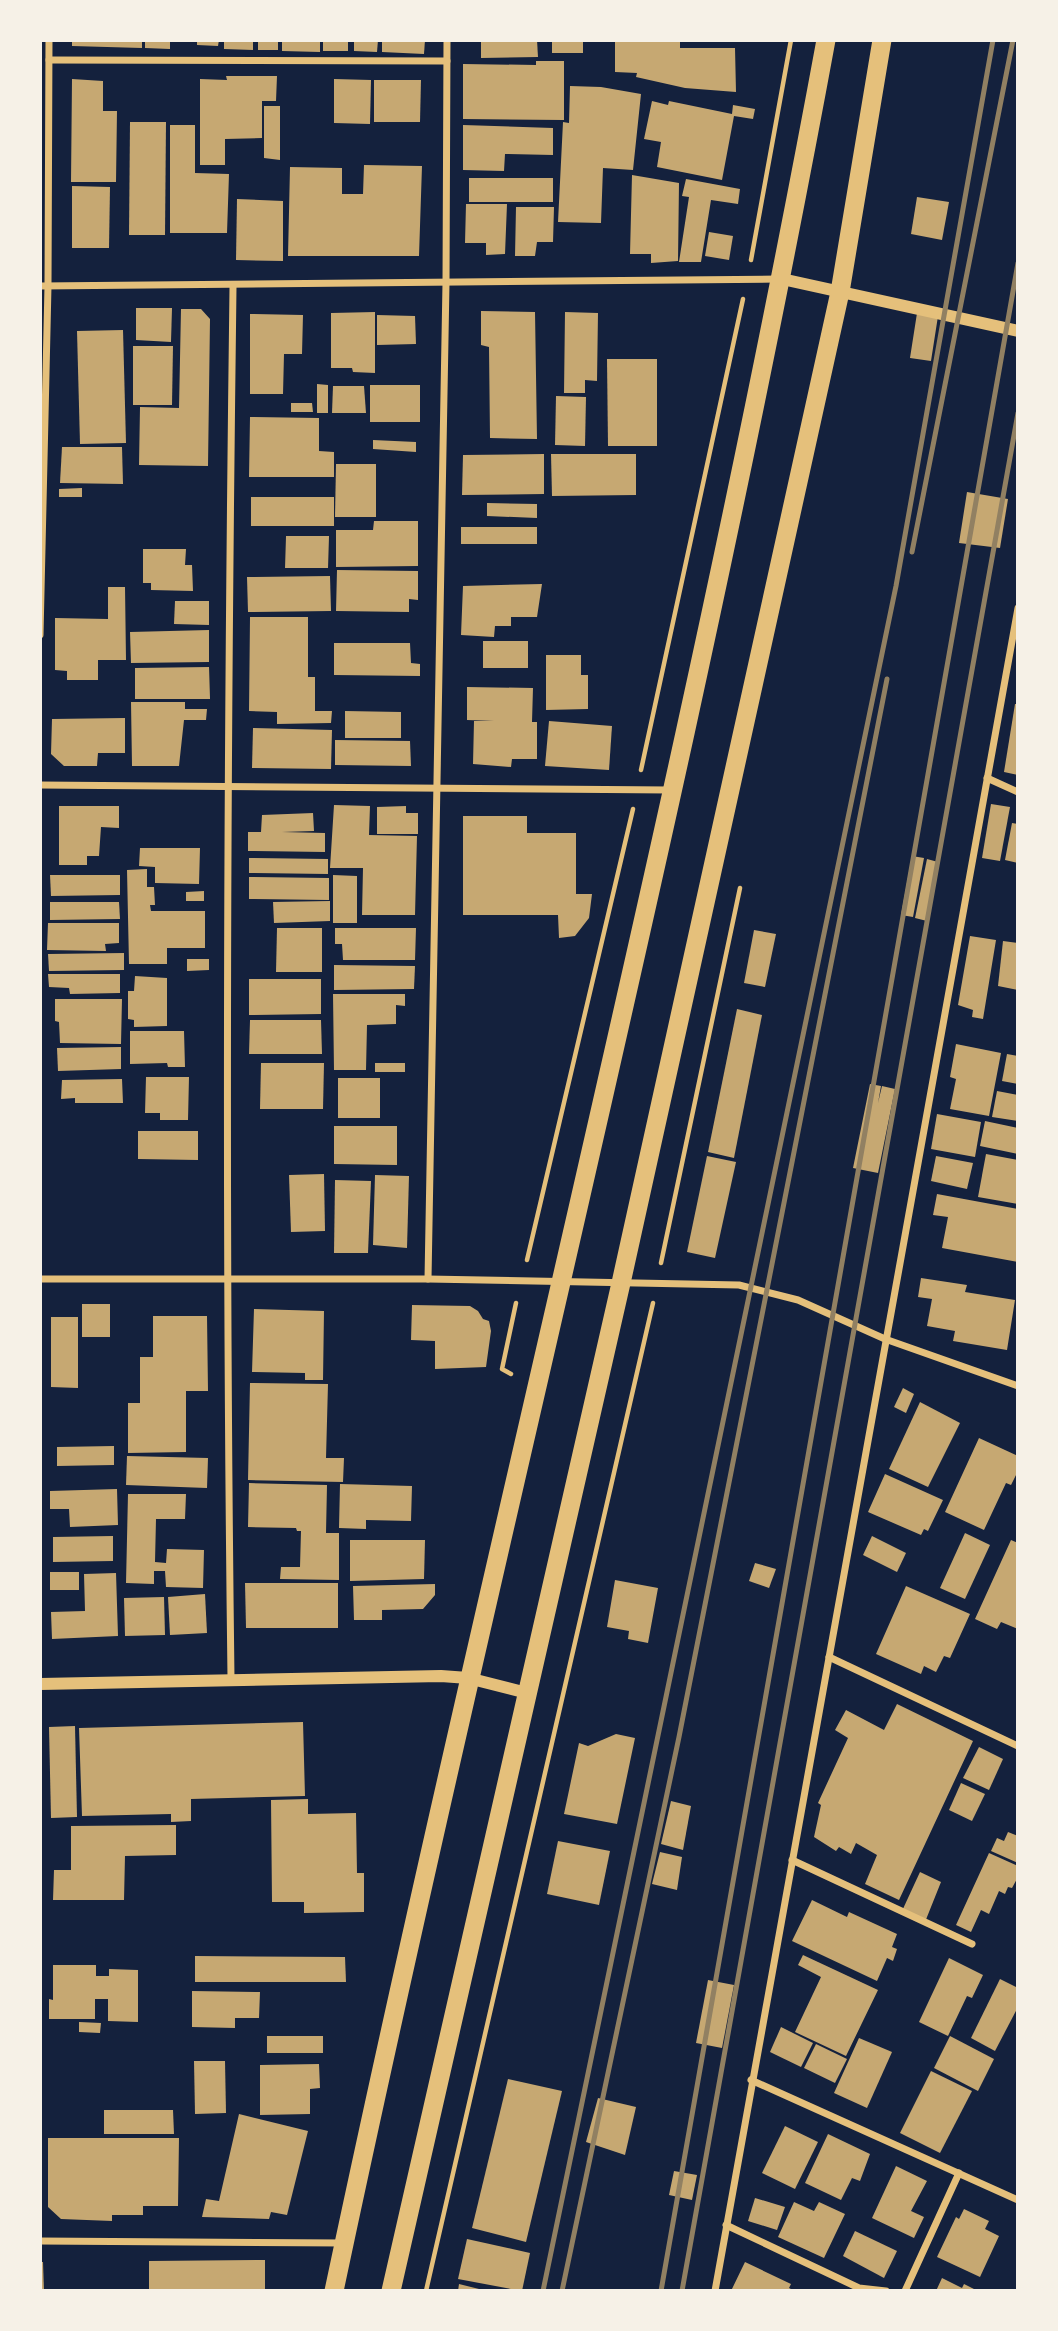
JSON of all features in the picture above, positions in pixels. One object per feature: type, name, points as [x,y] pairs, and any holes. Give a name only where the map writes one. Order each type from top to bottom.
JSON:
[{"type":"highway","points":[[334,2291],[468,1678],[671,790],[782,279],[826,40]]},
{"type":"highway","points":[[391,2291],[621,1283],[840,292],[883,40]]},
{"type":"street","points":[[40,635],[49,40]]},
{"type":"street","points":[[429,1279],[446,284],[447,40]]},
{"type":"street","points":[[49,60],[447,61]]},
{"type":"street","points":[[44,286],[782,279],[1018,331]]},
{"type":"street","points":[[231,1678],[226,1278],[227,787],[233,286]]},
{"type":"street","points":[[715,2291],[1018,608]]},
{"type":"street","points":[[987,779],[1018,792]]},
{"type":"street","points":[[40,785],[671,790]]},
{"type":"street","points":[[40,1279],[429,1279],[739,1285],[798,1300],[885,1339],[1018,1387]]},
{"type":"street","points":[[830,1657],[1018,1746]]},
{"type":"street","points":[[40,1684],[231,1678],[468,1678],[527,1693]]},
{"type":"street","points":[[792,1860],[972,1944]]},
{"type":"street","points":[[751,2080],[1018,2200]]},
{"type":"street","points":[[905,2291],[959,2174]]},
{"type":"street","points":[[726,2225],[859,2288],[886,2291]]},
{"type":"street","points":[[40,2241],[344,2243]]},
{"type":"path","points":[[516,1376],[502,1369],[638,788],[748,280],[791,40]]},
{"type":"building","points":[[72,40],[142,40],[142,48],[72,46]]},
{"type":"building","points":[[145,40],[170,40],[170,49],[145,48]]},
{"type":"building","points":[[197,40],[219,40],[218,46],[197,45]]},
{"type":"building","points":[[224,40],[253,40],[253,50],[224,49]]},
{"type":"building","points":[[258,40],[278,40],[278,50],[258,50]]},
{"type":"building","points":[[282,40],[320,40],[320,52],[282,51]]},
{"type":"building","points":[[323,40],[348,40],[348,51],[323,51]]},
{"type":"building","points":[[354,40],[378,40],[377,52],[354,51]]},
{"type":"building","points":[[382,40],[425,40],[424,54],[382,52]]},
{"type":"building","points":[[481,40],[537,40],[538,57],[481,58]]},
{"type":"building","points":[[552,40],[583,40],[583,53],[552,53]]},
{"type":"building","points":[[615,40],[680,40],[680,48],[735,48],[736,92],[685,88],[636,77],[637,73],[615,72]]},
{"type":"building","points":[[536,61],[564,61],[564,120],[463,119],[463,64],[536,65]]},
{"type":"building","points":[[226,76],[277,76],[276,101],[262,101],[262,138],[225,139],[225,165],[200,165],[200,79],[227,80]]},
{"type":"building","points":[[72,79],[103,81],[103,111],[117,111],[116,182],[71,182]]},
{"type":"building","points":[[334,79],[371,80],[370,124],[334,123]]},
{"type":"building","points":[[374,80],[421,80],[420,122],[374,122]]},
{"type":"building","points":[[570,86],[601,87],[641,94],[633,170],[603,168],[601,223],[558,222],[563,122],[569,123]]},
{"type":"building","points":[[652,101],[668,105],[669,101],[732,114],[733,105],[755,109],[753,119],[734,116],[722,180],[657,167],[661,142],[644,139]]},
{"type":"building","points":[[264,106],[280,106],[280,160],[264,158]]},
{"type":"building","points":[[130,122],[166,122],[165,235],[129,235]]},
{"type":"building","points":[[170,125],[195,125],[195,173],[229,174],[227,233],[170,233]]},
{"type":"building","points":[[463,125],[553,128],[553,155],[505,154],[504,171],[463,170]]},
{"type":"building","points":[[364,165],[422,166],[419,256],[288,256],[290,167],[342,168],[342,194],[363,194]]},
{"type":"building","points":[[632,175],[679,183],[678,261],[651,263],[651,254],[630,254]]},
{"type":"building","points":[[469,178],[553,178],[553,202],[469,202]]},
{"type":"building","points":[[686,179],[740,189],[738,204],[711,200],[701,262],[679,262],[689,197],[682,196]]},
{"type":"building","points":[[72,186],[110,187],[109,248],[72,248]]},
{"type":"building","points":[[917,197],[949,202],[942,240],[911,234]]},
{"type":"building","points":[[237,199],[283,201],[283,261],[236,260]]},
{"type":"building","points":[[466,204],[507,204],[505,254],[486,255],[486,243],[465,243]]},
{"type":"building","points":[[516,207],[554,207],[553,242],[537,242],[535,256],[515,256]]},
{"type":"building","points":[[709,232],[733,236],[729,260],[705,256]]},
{"type":"building","points":[[136,308],[172,308],[171,342],[136,340]]},
{"type":"building","points":[[181,309],[201,309],[210,319],[208,466],[139,465],[140,407],[179,408]]},
{"type":"building","points":[[481,311],[535,312],[537,439],[490,438],[489,347],[481,345]]},
{"type":"building","points":[[375,312],[375,373],[353,372],[352,368],[331,368],[331,313]]},
{"type":"building","points":[[565,312],[598,313],[597,381],[585,380],[585,393],[564,393]]},
{"type":"building","points":[[917,313],[938,316],[931,361],[910,358]]},
{"type":"building","points":[[250,314],[303,315],[302,354],[284,354],[283,394],[250,394]]},
{"type":"building","points":[[377,315],[415,316],[416,344],[377,345]]},
{"type":"building","points":[[123,330],[126,443],[80,444],[77,331]]},
{"type":"building","points":[[133,346],[173,346],[172,405],[133,405]]},
{"type":"building","points":[[607,359],[657,359],[657,446],[608,446]]},
{"type":"building","points":[[317,384],[328,385],[328,413],[317,413]]},
{"type":"building","points":[[370,385],[420,385],[420,422],[370,422]]},
{"type":"building","points":[[333,386],[364,386],[366,413],[332,413]]},
{"type":"building","points":[[556,396],[586,397],[585,446],[555,445]]},
{"type":"building","points":[[291,403],[312,403],[313,412],[291,412]]},
{"type":"building","points":[[250,417],[319,418],[319,451],[334,452],[334,477],[249,477]]},
{"type":"building","points":[[373,440],[416,442],[416,452],[373,449]]},
{"type":"building","points":[[62,447],[122,447],[123,484],[60,483]]},
{"type":"building","points":[[544,454],[544,494],[462,495],[463,455]]},
{"type":"building","points":[[551,454],[636,454],[636,495],[552,496]]},
{"type":"building","points":[[336,464],[376,464],[376,517],[335,517]]},
{"type":"building","points":[[82,488],[82,497],[59,497],[59,489]]},
{"type":"building","points":[[967,492],[1008,499],[1000,548],[959,543]]},
{"type":"building","points":[[251,497],[334,497],[334,526],[251,526]]},
{"type":"building","points":[[487,503],[537,504],[537,518],[487,516]]},
{"type":"building","points":[[374,521],[418,521],[418,566],[336,567],[336,530],[373,530]]},
{"type":"building","points":[[461,527],[537,527],[537,544],[461,544]]},
{"type":"building","points":[[286,536],[329,536],[328,568],[285,568]]},
{"type":"building","points":[[143,549],[186,549],[185,565],[192,565],[193,591],[151,590],[151,583],[143,583]]},
{"type":"building","points":[[337,570],[418,571],[418,600],[409,599],[409,612],[336,611]]},
{"type":"building","points":[[330,576],[331,611],[248,612],[247,577]]},
{"type":"building","points":[[542,584],[537,617],[511,617],[511,626],[495,626],[494,637],[461,635],[463,586]]},
{"type":"building","points":[[108,587],[125,587],[126,660],[98,660],[98,680],[67,680],[67,671],[55,670],[55,618],[108,619]]},
{"type":"building","points":[[175,601],[209,601],[209,625],[174,624]]},
{"type":"building","points":[[250,617],[308,617],[308,677],[315,677],[315,711],[332,711],[331,723],[277,724],[277,712],[249,711]]},
{"type":"building","points":[[209,630],[209,662],[131,663],[130,632]]},
{"type":"building","points":[[483,641],[528,641],[528,668],[483,668]]},
{"type":"building","points":[[334,643],[410,643],[411,663],[420,664],[420,676],[334,675]]},
{"type":"building","points":[[546,655],[581,655],[581,675],[588,675],[588,709],[546,710]]},
{"type":"building","points":[[209,667],[210,699],[135,699],[135,668]]},
{"type":"building","points":[[467,687],[533,688],[532,722],[537,722],[537,759],[512,759],[511,767],[473,764],[474,721],[494,721],[467,720]]},
{"type":"building","points":[[131,702],[185,702],[185,709],[207,709],[206,720],[184,720],[179,766],[132,766]]},
{"type":"building","points":[[1015,704],[1018,704],[1018,775],[1004,772]]},
{"type":"building","points":[[345,711],[401,712],[401,738],[345,738]]},
{"type":"building","points":[[125,718],[125,753],[98,753],[97,766],[64,766],[51,754],[52,719]]},
{"type":"building","points":[[549,721],[612,726],[609,770],[545,766]]},
{"type":"building","points":[[253,728],[332,730],[331,769],[252,768]]},
{"type":"building","points":[[335,740],[410,741],[411,766],[335,765]]},
{"type":"building","points":[[991,804],[1010,807],[1000,861],[982,858]]},
{"type":"building","points":[[334,805],[370,806],[369,835],[417,836],[415,915],[362,915],[363,868],[330,868]]},
{"type":"building","points":[[59,806],[119,806],[119,828],[101,827],[99,856],[87,856],[87,865],[59,865]]},
{"type":"building","points":[[406,806],[406,813],[418,813],[418,834],[377,834],[377,807]]},
{"type":"building","points":[[313,813],[314,831],[282,832],[325,833],[325,852],[248,851],[248,832],[261,832],[262,815]]},
{"type":"building","points":[[463,816],[527,816],[527,833],[576,833],[576,894],[592,894],[589,918],[575,936],[559,938],[558,915],[463,915]]},
{"type":"building","points":[[1012,823],[1018,824],[1018,863],[1005,860]]},
{"type":"building","points":[[140,848],[200,848],[199,884],[155,883],[155,867],[139,866]]},
{"type":"building","points":[[912,856],[924,858],[913,917],[901,915]]},
{"type":"building","points":[[249,858],[328,859],[328,874],[249,873]]},
{"type":"building","points":[[927,859],[938,862],[927,921],[915,918]]},
{"type":"building","points":[[147,869],[147,887],[154,887],[155,905],[150,905],[151,911],[205,911],[205,948],[167,948],[167,964],[129,964],[127,870]]},
{"type":"building","points":[[50,875],[120,875],[120,895],[51,896]]},
{"type":"building","points":[[333,875],[357,876],[357,923],[333,923]]},
{"type":"building","points":[[249,877],[329,878],[329,900],[249,899]]},
{"type":"building","points":[[204,891],[204,901],[186,901],[186,892]]},
{"type":"building","points":[[330,901],[330,921],[274,923],[273,902]]},
{"type":"building","points":[[50,902],[119,902],[120,919],[50,920]]},
{"type":"building","points":[[48,923],[119,923],[119,943],[105,944],[106,951],[47,950]]},
{"type":"building","points":[[277,928],[322,928],[322,972],[276,972]]},
{"type":"building","points":[[335,928],[416,928],[415,960],[343,960],[342,944],[335,944]]},
{"type":"building","points":[[754,930],[776,934],[765,987],[744,983]]},
{"type":"building","points":[[970,936],[996,940],[983,1019],[972,1017],[973,1010],[958,1005]]},
{"type":"building","points":[[1003,941],[1018,943],[1018,990],[998,986]]},
{"type":"building","points":[[124,953],[124,970],[49,971],[48,954]]},
{"type":"building","points":[[187,959],[209,959],[209,970],[187,971]]},
{"type":"building","points":[[334,965],[415,966],[414,989],[334,990]]},
{"type":"building","points":[[48,974],[120,974],[120,993],[70,994],[69,988],[49,987]]},
{"type":"building","points":[[135,976],[167,978],[167,1026],[134,1027],[134,1020],[128,1019],[128,991],[134,991]]},
{"type":"building","points":[[249,979],[321,979],[321,1014],[249,1015]]},
{"type":"building","points":[[333,994],[405,994],[405,1006],[396,1005],[396,1024],[367,1025],[366,1070],[334,1070]]},
{"type":"building","points":[[55,999],[122,999],[121,1044],[60,1043],[59,1022],[55,1021]]},
{"type":"building","points":[[737,1009],[762,1015],[734,1158],[708,1152]]},
{"type":"building","points":[[250,1020],[321,1020],[322,1054],[249,1054]]},
{"type":"building","points":[[130,1031],[184,1031],[185,1067],[168,1067],[167,1063],[130,1064]]},
{"type":"building","points":[[956,1044],[1001,1053],[989,1116],[950,1109],[956,1079],[950,1077]]},
{"type":"building","points":[[121,1047],[121,1069],[58,1071],[57,1048]]},
{"type":"building","points":[[1007,1054],[1018,1056],[1018,1084],[1002,1081]]},
{"type":"building","points":[[261,1063],[324,1063],[323,1109],[260,1109]]},
{"type":"building","points":[[375,1063],[405,1063],[405,1072],[375,1072]]},
{"type":"building","points":[[146,1077],[189,1077],[188,1120],[160,1120],[160,1113],[145,1113]]},
{"type":"building","points":[[338,1078],[380,1078],[380,1118],[338,1118]]},
{"type":"building","points":[[122,1079],[123,1103],[75,1103],[75,1098],[61,1099],[62,1080]]},
{"type":"building","points":[[870,1084],[881,1086],[878,1103],[882,1086],[895,1089],[878,1173],[853,1168]]},
{"type":"building","points":[[997,1091],[1018,1095],[1018,1121],[992,1117]]},
{"type":"building","points":[[937,1114],[981,1122],[975,1157],[931,1149]]},
{"type":"building","points":[[985,1121],[1018,1128],[1018,1154],[980,1146]]},
{"type":"building","points":[[334,1126],[397,1126],[397,1165],[334,1164]]},
{"type":"building","points":[[138,1131],[198,1131],[198,1160],[138,1159]]},
{"type":"building","points":[[986,1154],[1018,1160],[1018,1204],[978,1197]]},
{"type":"building","points":[[707,1156],[736,1162],[715,1258],[687,1252]]},
{"type":"building","points":[[936,1156],[973,1163],[967,1189],[931,1181]]},
{"type":"building","points":[[324,1174],[325,1231],[291,1232],[289,1175]]},
{"type":"building","points":[[375,1175],[409,1176],[407,1248],[373,1245]]},
{"type":"building","points":[[335,1180],[371,1181],[368,1253],[334,1253]]},
{"type":"building","points":[[937,1194],[1018,1209],[1018,1262],[942,1248],[948,1217],[933,1215]]},
{"type":"building","points":[[921,1278],[967,1285],[965,1292],[1015,1300],[1007,1350],[953,1341],[955,1331],[927,1326],[932,1299],[918,1297]]},
{"type":"building","points":[[82,1304],[110,1304],[110,1337],[82,1337]]},
{"type":"building","points":[[412,1305],[470,1306],[478,1311],[483,1319],[489,1321],[491,1331],[486,1367],[435,1369],[435,1341],[411,1340]]},
{"type":"building","points":[[254,1309],[324,1311],[323,1380],[305,1380],[305,1373],[252,1372]]},
{"type":"building","points":[[153,1316],[207,1316],[208,1391],[186,1391],[186,1452],[128,1453],[128,1403],[140,1403],[140,1357],[153,1357]]},
{"type":"building","points":[[51,1317],[78,1317],[78,1388],[51,1387]]},
{"type":"building","points":[[250,1383],[328,1384],[326,1458],[344,1458],[343,1482],[248,1480]]},
{"type":"building","points":[[903,1388],[914,1394],[906,1413],[894,1407]]},
{"type":"building","points":[[920,1402],[960,1423],[928,1487],[889,1469]]},
{"type":"building","points":[[979,1438],[1018,1456],[1018,1471],[1011,1485],[1006,1483],[984,1530],[945,1512]]},
{"type":"building","points":[[114,1446],[114,1465],[57,1466],[57,1447]]},
{"type":"building","points":[[127,1456],[208,1458],[207,1488],[126,1485]]},
{"type":"building","points":[[885,1474],[943,1500],[928,1531],[924,1529],[921,1535],[868,1512]]},
{"type":"building","points":[[249,1483],[327,1485],[326,1533],[339,1533],[339,1580],[280,1579],[281,1567],[300,1567],[301,1531],[296,1528],[248,1527]]},
{"type":"building","points":[[340,1484],[412,1486],[411,1521],[366,1520],[366,1529],[339,1528]]},
{"type":"building","points":[[117,1489],[118,1525],[70,1527],[69,1509],[50,1509],[50,1491]]},
{"type":"building","points":[[128,1494],[186,1494],[185,1519],[156,1519],[155,1562],[166,1563],[167,1549],[204,1550],[203,1588],[166,1587],[165,1571],[154,1571],[154,1584],[126,1583]]},
{"type":"building","points":[[965,1533],[990,1545],[965,1599],[940,1588]]},
{"type":"building","points":[[113,1536],[113,1561],[53,1562],[53,1537]]},
{"type":"building","points":[[872,1536],[906,1553],[897,1572],[863,1555]]},
{"type":"building","points":[[350,1540],[425,1540],[424,1579],[350,1581]]},
{"type":"building","points":[[1011,1540],[1018,1543],[1018,1629],[1001,1622],[997,1629],[975,1619]]},
{"type":"building","points":[[755,1563],[776,1569],[769,1588],[749,1581]]},
{"type":"building","points":[[50,1572],[79,1572],[79,1590],[50,1590]]},
{"type":"building","points":[[116,1573],[118,1636],[52,1639],[51,1612],[85,1611],[84,1574]]},
{"type":"building","points":[[615,1580],[658,1588],[648,1643],[628,1639],[629,1631],[607,1627]]},
{"type":"building","points":[[245,1583],[338,1583],[338,1628],[246,1628]]},
{"type":"building","points":[[435,1584],[435,1595],[423,1609],[382,1610],[382,1620],[354,1620],[353,1586]]},
{"type":"building","points":[[906,1586],[970,1614],[950,1658],[944,1656],[936,1672],[924,1666],[921,1674],[876,1654]]},
{"type":"building","points":[[205,1594],[207,1633],[170,1635],[168,1597]]},
{"type":"building","points":[[164,1597],[165,1635],[125,1636],[124,1598]]},
{"type":"building","points":[[897,1704],[973,1741],[899,1900],[865,1884],[877,1855],[856,1843],[851,1854],[839,1847],[836,1851],[814,1837],[821,1805],[818,1803],[848,1738],[835,1730],[846,1710],[884,1730]]},
{"type":"building","points":[[303,1722],[305,1796],[191,1799],[191,1821],[171,1822],[171,1814],[82,1816],[79,1728]]},
{"type":"building","points":[[75,1726],[77,1817],[51,1818],[49,1727]]},
{"type":"building","points":[[616,1734],[635,1738],[617,1824],[564,1814],[579,1743],[588,1746]]},
{"type":"building","points":[[979,1747],[1003,1759],[989,1790],[963,1778]]},
{"type":"building","points":[[961,1783],[985,1794],[972,1821],[949,1810]]},
{"type":"building","points":[[308,1799],[308,1814],[356,1813],[357,1873],[364,1873],[364,1912],[304,1913],[304,1902],[272,1902],[271,1800]]},
{"type":"building","points":[[671,1801],[691,1806],[683,1850],[661,1844]]},
{"type":"building","points":[[176,1825],[176,1855],[125,1856],[124,1900],[53,1900],[54,1870],[71,1870],[71,1826]]},
{"type":"building","points":[[1008,1832],[1018,1836],[1018,1863],[991,1851],[997,1838],[1004,1841]]},
{"type":"building","points":[[558,1841],[610,1851],[599,1905],[547,1894]]},
{"type":"building","points":[[660,1852],[682,1857],[677,1890],[652,1884]]},
{"type":"building","points":[[989,1853],[1018,1866],[1018,1877],[1005,1894],[999,1891],[989,1914],[981,1910],[971,1932],[956,1925]]},
{"type":"building","points":[[920,1872],[941,1882],[925,1922],[902,1911]]},
{"type":"building","points":[[812,1900],[847,1917],[849,1912],[897,1934],[892,1947],[897,1949],[893,1961],[887,1958],[877,1981],[792,1941]]},
{"type":"building","points":[[803,1955],[878,1990],[846,2056],[795,2032],[821,1977],[798,1965]]},
{"type":"building","points":[[195,1956],[345,1957],[346,1982],[195,1982]]},
{"type":"building","points":[[949,1958],[983,1975],[972,1998],[967,1996],[948,2036],[919,2022]]},
{"type":"building","points":[[53,1965],[96,1965],[96,1976],[109,1976],[109,1969],[138,1970],[138,2022],[108,2021],[108,1999],[95,1999],[95,2019],[49,2019],[49,1999],[53,2000]]},
{"type":"building","points":[[1000,1979],[1018,1988],[1018,2007],[995,2051],[971,2038]]},
{"type":"building","points":[[708,1980],[734,1985],[722,2048],[696,2043]]},
{"type":"building","points":[[192,1991],[260,1992],[259,2018],[235,2018],[235,2028],[192,2027]]},
{"type":"building","points":[[79,2022],[101,2023],[100,2033],[79,2032]]},
{"type":"building","points":[[781,2027],[813,2043],[801,2067],[770,2052]]},
{"type":"building","points":[[267,2036],[323,2036],[323,2053],[267,2053]]},
{"type":"building","points":[[950,2036],[994,2059],[978,2091],[934,2068]]},
{"type":"building","points":[[859,2038],[892,2052],[867,2108],[834,2093]]},
{"type":"building","points":[[816,2044],[847,2059],[835,2083],[804,2068]]},
{"type":"building","points":[[194,2061],[225,2061],[226,2113],[195,2114]]},
{"type":"building","points":[[319,2064],[320,2088],[310,2089],[310,2114],[260,2115],[260,2065]]},
{"type":"building","points":[[931,2071],[972,2091],[940,2153],[900,2133]]},
{"type":"building","points":[[508,2079],[562,2091],[526,2242],[472,2228]]},
{"type":"building","points":[[598,2098],[636,2107],[625,2155],[586,2142]]},
{"type":"building","points":[[104,2110],[173,2110],[174,2134],[104,2134]]},
{"type":"building","points":[[239,2114],[308,2131],[287,2215],[271,2212],[269,2219],[202,2217],[206,2199],[219,2201]]},
{"type":"building","points":[[785,2126],[818,2142],[795,2189],[762,2173]]},
{"type":"building","points":[[828,2134],[870,2154],[860,2181],[852,2178],[841,2200],[805,2183]]},
{"type":"building","points":[[48,2138],[179,2138],[178,2206],[143,2206],[143,2215],[112,2215],[112,2221],[61,2219],[48,2207]]},
{"type":"building","points":[[896,2166],[927,2181],[911,2211],[924,2217],[914,2238],[872,2218]]},
{"type":"building","points":[[674,2171],[697,2175],[692,2200],[669,2195]]},
{"type":"building","points":[[755,2198],[785,2207],[777,2230],[748,2221]]},
{"type":"building","points":[[794,2202],[814,2211],[819,2202],[845,2214],[824,2258],[778,2237]]},
{"type":"building","points":[[964,2209],[989,2221],[985,2229],[999,2236],[980,2277],[937,2257],[956,2217],[959,2219]]},
{"type":"building","points":[[855,2231],[897,2251],[884,2278],[843,2256]]},
{"type":"building","points":[[467,2239],[530,2253],[522,2291],[458,2279]]},
{"type":"building","points":[[265,2260],[265,2291],[149,2291],[149,2261]]},
{"type":"building","points":[[40,2262],[43,2262],[44,2291],[40,2291]]},
{"type":"building","points":[[745,2262],[791,2284],[789,2288],[795,2291],[731,2291]]},
{"type":"building","points":[[942,2278],[962,2288],[964,2284],[978,2291],[936,2291]]},
{"type":"building","points":[[459,2284],[483,2290],[483,2291],[458,2291]]},
{"type":"railway","points":[[543,2291],[896,586],[993,40]]},
{"type":"railway","points":[[912,552],[1013,40]]},
{"type":"railway","points":[[661,2291],[1018,263]]},
{"type":"railway","points":[[682,2291],[1018,413]]},
{"type":"railway","points":[[562,2291],[679,1737],[887,679]]}]
